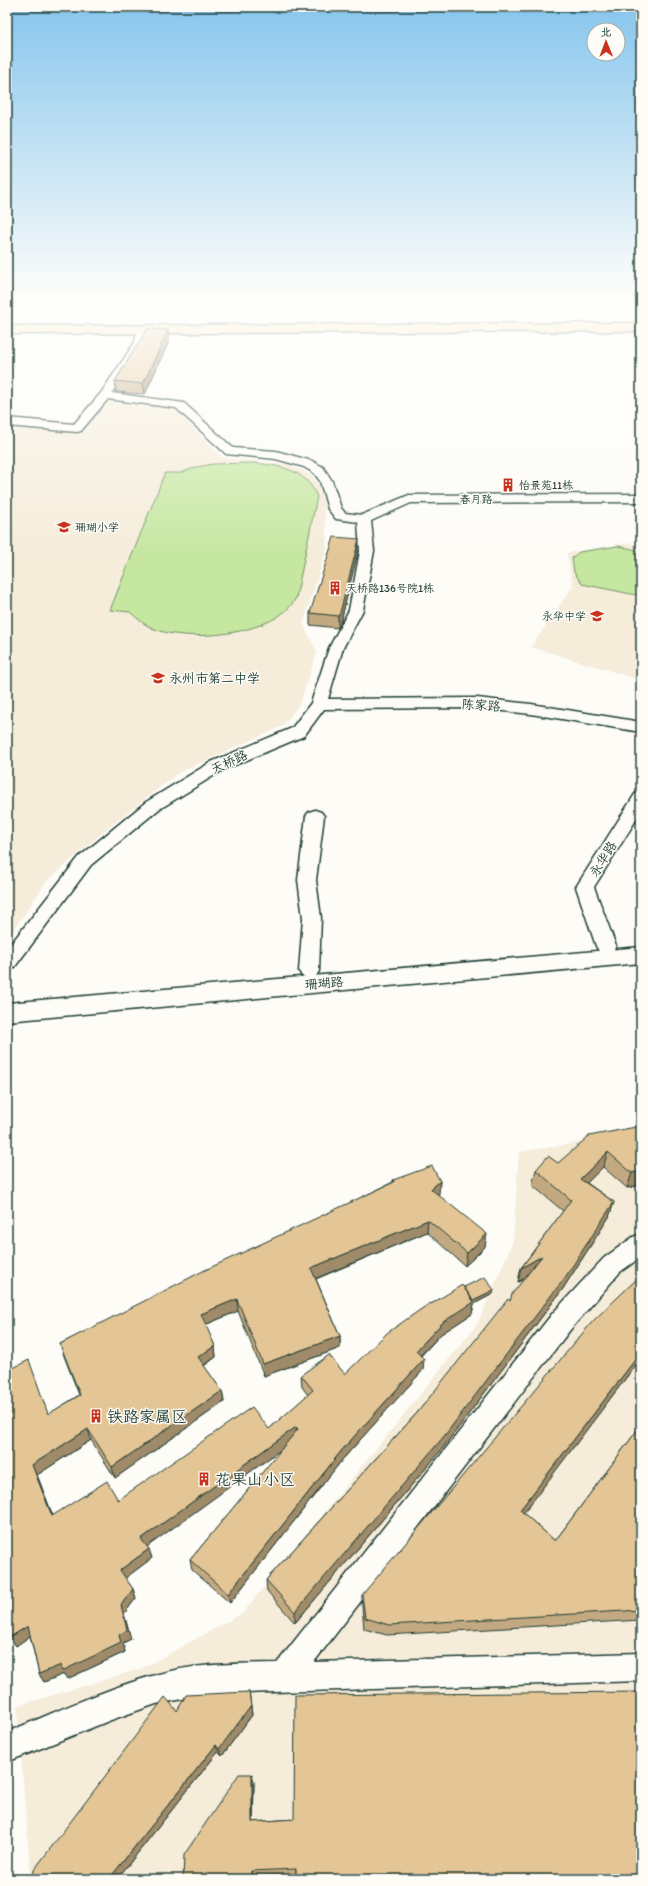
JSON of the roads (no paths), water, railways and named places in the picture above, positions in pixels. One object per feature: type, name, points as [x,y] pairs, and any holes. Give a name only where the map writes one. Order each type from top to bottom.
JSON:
[{"type":"main road","name":"珊瑚路","points":[[7,997],[641,943]]},
{"type":"main road","name":"珊瑚路","points":[[7,1012],[641,955]]},
{"type":"street","points":[[7,422],[77,428],[105,395],[114,382]]},
{"type":"street","points":[[105,395],[180,405],[230,451],[276,455],[294,458],[308,464],[319,470],[326,481],[335,509],[341,516],[364,519]]},
{"type":"street","name":"春月路","points":[[364,519],[409,499],[641,498]]},
{"type":"street","name":"天桥路","points":[[7,963],[85,861],[152,806],[217,766],[298,732],[319,704],[336,648],[356,610],[367,551],[364,519]]},
{"type":"street","name":"陈家路","points":[[319,704],[477,703],[530,709],[641,727]]},
{"type":"street","name":"永华路","points":[[606,946],[585,887],[641,798]]},
{"type":"street","points":[[310,971],[312,918],[307,880],[315,816]]},
{"type":"street","points":[[284,1677],[561,1322],[612,1265],[641,1244]]},
{"type":"street","points":[[7,1747],[111,1705],[156,1689],[210,1679],[641,1667]]},
{"type":"place","name":"怡景苑11栋","points":[[508,485]]},
{"type":"place","name":"珊瑚小学","points":[[64,527]]},
{"type":"place","name":"天桥路136号院1栋","points":[[335,588]]},
{"type":"place","name":"永华中学","points":[[597,616]]},
{"type":"place","name":"永州市第二中学","points":[[158,678]]},
{"type":"place","name":"铁路家属区","points":[[96,1416]]},
{"type":"place","name":"花果山小区","points":[[204,1479]]}]
